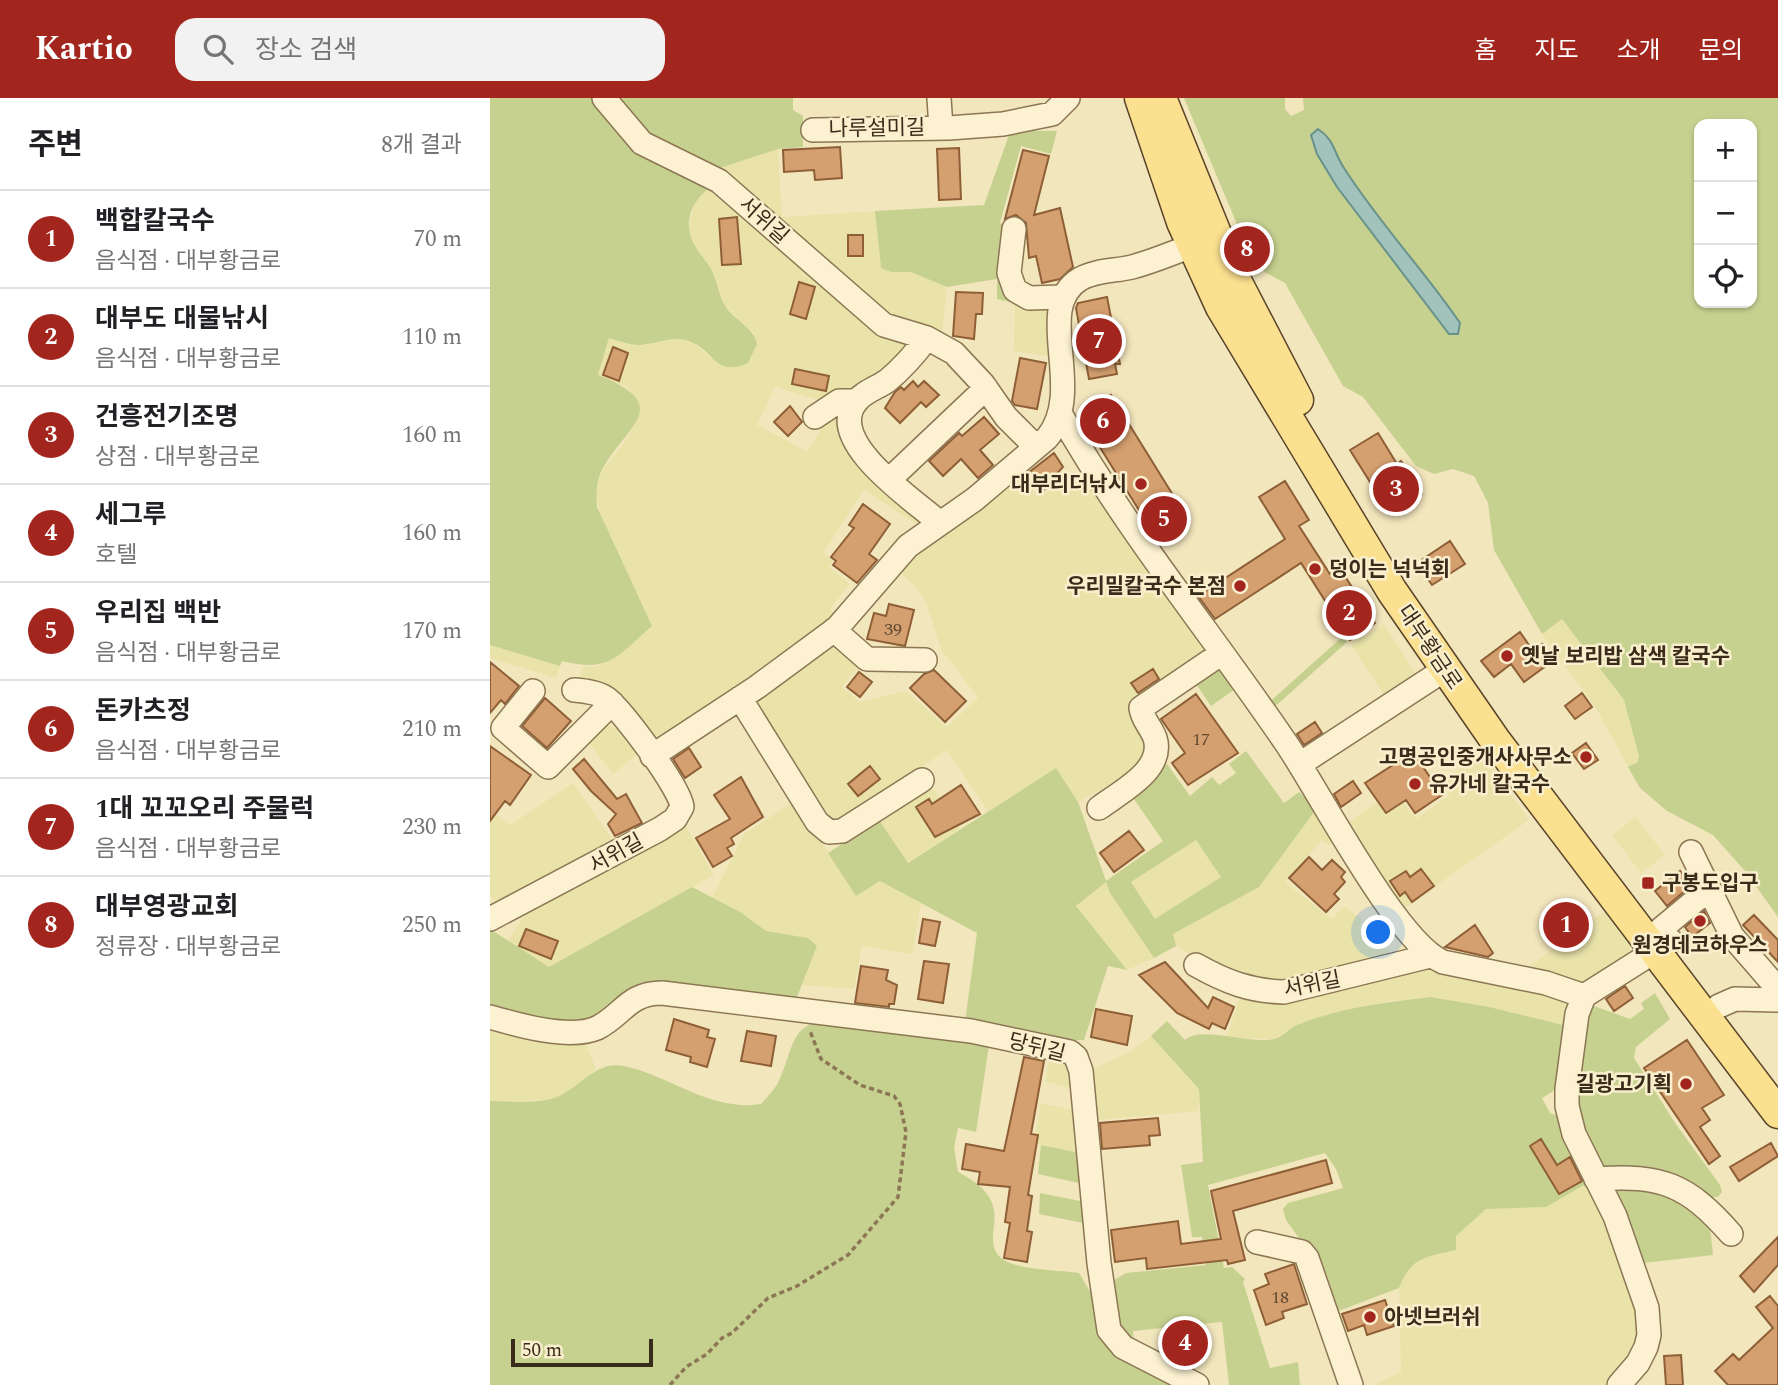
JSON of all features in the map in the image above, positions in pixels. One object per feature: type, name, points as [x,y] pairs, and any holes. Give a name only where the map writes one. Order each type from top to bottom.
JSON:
[{"type":"main road","name":"대부황금로","points":[[1140,98],[1204,240],[1246,352],[1370,556],[1444,670],[1719,1006],[1778,1083]]},
{"type":"main road","name":"대부황금로","points":[[1161,98],[1204,240],[1254,317],[1296,397],[1419,600],[1471,677],[1663,940],[1778,1113]]},
{"type":"street","name":"서위길","points":[[604,98],[642,143],[719,181],[872,316],[895,329],[927,338],[954,353],[986,388],[1006,417],[1037,447]]},
{"type":"street","name":"나루설미길","points":[[939,98],[941,128]]},
{"type":"street","name":"나루설미길","points":[[813,130],[1003,124],[1052,114],[1068,98]]},
{"type":"street","points":[[1014,229],[1009,273],[1015,290],[1029,298],[1063,297]]},
{"type":"street","points":[[652,756],[740,698],[834,630],[849,617],[897,556],[975,499],[1037,447],[1057,426],[1061,415],[1063,381],[1059,321],[1063,297],[1070,287],[1090,275],[1139,265],[1204,240]]},
{"type":"street","points":[[927,338],[900,370],[856,401],[850,413],[853,441],[863,456],[940,523]]},
{"type":"street","points":[[890,480],[986,388]]},
{"type":"street","points":[[815,417],[839,401],[856,401]]},
{"type":"street","points":[[1061,415],[1097,474],[1300,765],[1382,896],[1430,956],[1464,967],[1546,983],[1584,996]]},
{"type":"street","points":[[834,630],[867,659],[925,660]]},
{"type":"street","points":[[1099,808],[1142,776],[1155,758],[1154,736],[1142,708],[1222,653]]},
{"type":"street","points":[[1300,765],[1444,670]]},
{"type":"street","points":[[533,691],[503,728],[548,767],[612,703],[595,693],[574,690]]},
{"type":"street","points":[[740,698],[817,822],[829,832],[842,831],[922,780]]},
{"type":"street","name":"서위길","points":[[490,919],[520,906],[675,819],[682,807],[681,799],[612,703]]},
{"type":"street","points":[[1691,852],[1732,936],[1778,989]]},
{"type":"street","points":[[1619,1385],[1646,1347],[1649,1324],[1647,1308],[1621,1231],[1574,1133],[1567,1106],[1577,1014],[1584,996],[1663,940],[1708,890]]},
{"type":"street","name":"서위길","points":[[1196,965],[1226,982],[1264,991],[1284,992],[1430,956]]},
{"type":"street","name":"당뒤길","points":[[490,1017],[533,1028],[587,1031],[606,1022],[641,995],[662,992],[971,1031],[1063,1049],[1076,1057],[1081,1071],[1099,1264],[1110,1330],[1123,1348],[1197,1385]]},
{"type":"street","points":[[1719,1006],[1735,999],[1778,1000]]},
{"type":"street","points":[[1596,1179],[1639,1178],[1669,1183],[1697,1199],[1731,1234]]},
{"type":"street","points":[[1257,1242],[1302,1252],[1307,1258],[1351,1385]]},
{"type":"path","points":[[670,1385],[722,1338],[733,1333],[768,1298],[797,1286],[848,1255],[898,1197],[906,1132],[900,1104],[894,1096],[860,1085],[821,1059],[814,1037],[794,1008]]},
{"type":"shaded area","points":[[778,149],[782,217],[875,211],[881,268],[891,272],[911,272],[947,287],[942,333],[905,327],[711,171]]},
{"type":"shaded area","points":[[715,184],[911,337],[909,354],[857,387],[822,401],[775,387],[757,425],[807,451],[830,416],[838,411],[932,523],[923,529],[864,490],[824,552],[833,561],[829,567],[850,584],[830,609],[840,619],[659,739],[579,684],[583,666],[597,667],[614,658],[652,625],[604,527],[595,492],[602,471],[628,437],[638,418],[639,402],[626,386],[598,376],[609,338],[626,344],[645,345],[680,338],[694,343],[712,359],[755,334],[726,307],[714,274],[692,242],[688,229],[695,203],[704,191]]},
{"type":"shaded area","points":[[1015,303],[1051,305],[1054,357],[1014,351]]},
{"type":"shaded area","points":[[1086,467],[1213,650],[1131,705],[1149,744],[1137,769],[1078,802],[1056,769],[988,811],[947,750],[840,823],[826,820],[750,700],[833,642],[861,663],[842,687],[860,702],[906,691],[947,727],[978,698],[941,649],[926,602],[915,586],[902,574],[896,572],[889,575],[1018,468],[1038,498]]},
{"type":"shaded area","points":[[1562,619],[1624,700],[1639,756],[1638,762],[1628,767],[1596,708],[1542,634]]},
{"type":"shaded area","points":[[1384,624],[1414,671],[1414,676],[1384,695],[1351,645]]},
{"type":"shaded area","points":[[490,645],[560,666],[556,678],[490,658]]},
{"type":"shaded area","points":[[604,725],[619,728],[638,754],[613,774],[585,738]]},
{"type":"shaded area","points":[[1482,753],[1529,820],[1399,912],[1346,824],[1394,790],[1416,819],[1450,795],[1441,782]]},
{"type":"shaded area","points":[[573,783],[617,846],[502,909],[490,896],[490,810],[510,825]]},
{"type":"shaded area","points":[[931,785],[960,829],[907,863],[879,820]]},
{"type":"shaded area","points":[[795,801],[856,896],[880,881],[921,903],[912,954],[862,946],[854,989],[802,985],[817,946],[808,938],[766,931],[712,898],[744,834]]},
{"type":"shaded area","points":[[1317,808],[1334,834],[1330,846],[1322,840],[1285,882],[1332,919],[1344,906],[1362,920],[1358,928],[1400,959],[1304,984],[1230,979],[1176,946],[1173,934],[1259,887]]},
{"type":"shaded area","points":[[1636,817],[1665,855],[1641,873],[1612,835]]},
{"type":"shaded area","points":[[684,823],[714,875],[548,968],[507,942],[527,911]]},
{"type":"shaded area","points":[[1196,839],[1221,877],[1156,920],[1131,882]]},
{"type":"shaded area","points":[[1106,881],[1110,893],[1154,958],[1127,970],[1075,907]]},
{"type":"shaded area","points":[[1605,911],[1635,952],[1585,988],[1527,968]]},
{"type":"shaded area","points":[[1420,964],[1571,999],[1568,1036],[1563,1025],[1430,997],[1389,1001],[1339,1012],[1296,1025],[1275,1039],[1226,1038],[1242,992]]},
{"type":"shaded area","points":[[490,1023],[577,1035],[586,1045],[596,1069],[575,1090],[551,1100],[490,1101]]},
{"type":"shaded area","points":[[1151,1036],[1199,1089],[1199,1111],[1096,1120],[1090,1070],[1132,1051]]},
{"type":"shaded area","points":[[1049,1055],[1064,1058],[1072,1068],[1073,1088],[1046,1082]]},
{"type":"shaded area","points":[[1041,1103],[1077,1111],[1080,1153],[1034,1143]]},
{"type":"shaded area","points":[[1593,1180],[1645,1336],[1613,1385],[1374,1385],[1401,1372],[1399,1288],[1406,1272],[1422,1258],[1456,1250],[1456,1236],[1486,1209],[1546,1207]]},
{"type":"green space","points":[[490,98],[599,98],[715,184],[701,196],[692,210],[689,218],[690,235],[712,271],[726,307],[748,328],[757,344],[748,363],[728,367],[716,362],[699,346],[685,340],[637,345],[609,338],[598,375],[622,386],[635,397],[640,407],[632,428],[602,470],[597,488],[597,507],[652,626],[621,653],[603,663],[592,665],[562,661],[560,666],[490,645]]},
{"type":"green space","points":[[610,98],[793,98],[793,110],[803,116],[803,147],[778,149],[711,171],[654,144]]},
{"type":"green space","points":[[1184,98],[1285,98],[1285,109],[1291,116],[1304,110],[1303,98],[1778,98],[1778,917],[1745,871],[1713,835],[1667,811],[1640,788],[1628,767],[1638,762],[1639,756],[1624,700],[1562,619],[1542,634],[1494,550],[1488,503],[1474,476],[1453,469],[1434,474],[1416,466],[1363,397],[1343,386],[1285,283],[1266,273],[1252,260]],"holes":[[[1318,129],[1372,208],[1460,323],[1458,334],[1317,154],[1311,135]]]},
{"type":"green space","points":[[1057,131],[1051,154],[1021,146],[1000,223],[1009,227],[1014,303],[997,299],[997,279],[947,287],[911,272],[891,272],[881,268],[875,211],[984,205],[1009,135]]},
{"type":"green space","points":[[1342,637],[1347,642],[1270,711],[1265,706]]},
{"type":"green space","points":[[1221,662],[1238,687],[1211,706],[1194,681]]},
{"type":"green space","points":[[1246,751],[1284,803],[1299,792],[1317,808],[1259,887],[1173,934],[1176,946],[1154,958],[1110,893],[1106,882],[1076,906],[1127,970],[1108,966],[1084,1040],[1055,1041],[965,1022],[977,933],[880,881],[856,896],[828,853],[879,820],[908,863],[1056,768],[1078,802],[1106,881],[1163,841],[1129,792],[1167,764],[1190,796],[1212,777],[1219,785],[1236,773],[1229,764]],"holes":[[[1196,840],[1221,877],[1155,919],[1131,882]]]},
{"type":"green space","points":[[692,887],[740,912],[766,931],[808,938],[817,946],[797,997],[667,986],[612,1007],[575,1027],[490,1014],[490,929],[549,967]]},
{"type":"green space","points":[[1655,993],[1670,1019],[1636,1047],[1634,1058],[1675,1123],[1720,1185],[1722,1192],[1718,1197],[1602,1172],[1574,1112],[1586,1010],[1594,1006],[1630,1019],[1644,1009],[1641,1003]]},
{"type":"green space","points":[[1430,997],[1489,1007],[1567,1028],[1560,1087],[1542,1098],[1550,1113],[1561,1117],[1593,1180],[1546,1207],[1486,1209],[1456,1236],[1456,1250],[1428,1257],[1414,1264],[1399,1288],[1336,1312],[1315,1260],[1286,1220],[1283,1209],[1288,1203],[1343,1188],[1336,1169],[1325,1153],[1208,1185],[1224,1268],[1232,1267],[1245,1279],[1243,1282],[1270,1368],[1298,1362],[1300,1385],[1229,1385],[1222,1322],[1133,1331],[1134,1348],[1118,1332],[1113,1281],[1126,1273],[1206,1265],[1202,1237],[1192,1237],[1181,1165],[1203,1162],[1199,1089],[1151,1036],[1167,1021],[1185,1040],[1202,1034],[1252,1040],[1274,1039],[1297,1025],[1329,1014]]},
{"type":"green space","points":[[834,1019],[989,1045],[976,1132],[958,1128],[954,1148],[958,1172],[981,1187],[992,1203],[995,1217],[995,1250],[1004,1260],[1020,1266],[1079,1273],[1095,1300],[1102,1334],[1109,1348],[1175,1385],[490,1385],[490,1101],[531,1102],[554,1098],[595,1071],[613,1065],[641,1071],[725,1103],[761,1104],[778,1083],[791,1048],[801,1031],[819,1021]]},
{"type":"green space","points":[[1041,1145],[1080,1153],[1083,1184],[1038,1174]]},
{"type":"green space","points":[[1611,1186],[1668,1189],[1709,1217],[1713,1255],[1635,1264]]},
{"type":"green space","points":[[1040,1193],[1085,1202],[1088,1224],[1039,1214]]},
{"type":"water","points":[[1318,129],[1331,142],[1344,168],[1372,208],[1460,323],[1458,334],[1449,334],[1337,187],[1317,154],[1311,135]]},
{"type":"building","points":[[840,147],[842,178],[815,180],[814,170],[784,172],[783,150]]},
{"type":"building","points":[[959,148],[961,199],[939,200],[937,149]]},
{"type":"building","points":[[1023,150],[1049,156],[1034,215],[1060,208],[1073,267],[1060,279],[1042,283],[1036,256],[1029,258],[1026,223],[1016,215],[1005,219]]},
{"type":"building","points":[[737,217],[741,264],[722,265],[719,219]]},
{"type":"building","points":[[848,235],[863,235],[863,256],[848,256]]},
{"type":"building","points":[[799,282],[815,287],[806,319],[790,314]]},
{"type":"building","points":[[956,292],[983,293],[982,314],[976,314],[974,339],[953,336]]},
{"type":"building","points":[[1107,297],[1120,364],[1115,364],[1117,374],[1089,379],[1076,308],[1078,303]]},
{"type":"building","points":[[613,347],[628,353],[619,381],[603,375]]},
{"type":"building","points":[[1020,358],[1046,363],[1037,409],[1015,405],[1012,401]]},
{"type":"building","points":[[795,369],[829,376],[826,391],[792,384]]},
{"type":"building","points":[[913,381],[918,387],[924,381],[939,395],[926,407],[921,402],[900,423],[885,408],[895,392],[901,387],[904,390]]},
{"type":"building","points":[[1111,395],[1181,508],[1174,513],[1179,521],[1155,536],[1080,415]]},
{"type":"building","points":[[790,406],[802,422],[788,436],[774,422]]},
{"type":"building","points":[[984,417],[999,434],[980,450],[993,465],[978,478],[961,459],[943,476],[929,461],[959,433],[962,436]]},
{"type":"building","points":[[1378,433],[1397,464],[1401,461],[1422,494],[1390,514],[1350,450]]},
{"type":"building","points":[[1054,453],[1063,467],[1050,481],[1052,485],[1040,492],[1028,473]]},
{"type":"building","points":[[1285,481],[1309,520],[1299,526],[1330,574],[1339,567],[1375,623],[1350,640],[1301,563],[1215,619],[1198,596],[1285,539],[1259,497]]},
{"type":"building","points":[[863,504],[890,524],[869,554],[877,560],[857,583],[833,565],[836,561],[831,557],[854,528],[849,525]]},
{"type":"building","points":[[1450,541],[1465,564],[1432,585],[1417,563]]},
{"type":"building","points":[[889,604],[914,610],[905,646],[867,639],[874,613],[886,616]]},
{"type":"building","points":[[1520,632],[1533,651],[1542,644],[1554,660],[1524,682],[1511,664],[1494,677],[1481,661]]},
{"type":"building","points":[[490,662],[519,686],[505,704],[501,700],[490,713]]},
{"type":"building","points":[[1153,669],[1159,679],[1138,693],[1131,683]]},
{"type":"building","points":[[934,670],[966,701],[945,722],[910,688],[924,674]]},
{"type":"building","points":[[859,672],[872,682],[860,697],[847,687]]},
{"type":"building","points":[[1582,693],[1592,707],[1575,719],[1565,706]]},
{"type":"building","points":[[1196,694],[1238,753],[1188,785],[1172,763],[1185,753],[1161,719]]},
{"type":"building","points":[[545,698],[571,721],[547,748],[522,726]]},
{"type":"building","points":[[1315,722],[1322,733],[1304,745],[1297,734]]},
{"type":"building","points":[[1586,743],[1598,760],[1584,769],[1572,753]]},
{"type":"building","points":[[490,746],[531,775],[510,805],[505,801],[490,821]]},
{"type":"building","points":[[689,748],[701,767],[685,778],[673,759]]},
{"type":"building","points":[[1413,752],[1442,795],[1415,813],[1406,800],[1386,813],[1365,783]]},
{"type":"building","points":[[584,759],[617,799],[626,794],[642,823],[615,836],[608,824],[616,814],[591,791],[573,769]]},
{"type":"building","points":[[870,766],[880,779],[858,796],[848,784]]},
{"type":"building","points":[[741,777],[763,817],[731,838],[734,844],[727,848],[732,856],[713,867],[696,838],[730,819],[714,795]]},
{"type":"building","points":[[1353,781],[1361,793],[1341,807],[1334,794]]},
{"type":"building","points":[[961,785],[980,814],[935,837],[916,807],[929,799],[932,804]]},
{"type":"building","points":[[1129,831],[1144,850],[1114,872],[1100,853]]},
{"type":"building","points":[[1309,857],[1322,870],[1332,860],[1345,872],[1341,877],[1345,882],[1334,894],[1339,899],[1326,912],[1289,878]]},
{"type":"building","points":[[1421,869],[1434,886],[1412,902],[1405,892],[1400,896],[1390,881],[1406,871],[1410,877]]},
{"type":"building","points":[[1680,871],[1692,885],[1667,906],[1655,891]]},
{"type":"building","points":[[1577,904],[1588,921],[1554,945],[1543,928]]},
{"type":"building","points":[[1704,911],[1710,923],[1692,937],[1685,927]]},
{"type":"building","points":[[1754,915],[1778,940],[1778,962],[1743,925]]},
{"type":"building","points":[[923,919],[940,922],[935,946],[919,943]]},
{"type":"building","points":[[1475,925],[1493,953],[1488,957],[1445,947]]},
{"type":"building","points":[[526,929],[558,941],[551,959],[519,946]]},
{"type":"building","points":[[924,961],[949,964],[943,1003],[918,999]]},
{"type":"building","points":[[1165,962],[1208,1008],[1213,997],[1234,1007],[1225,1029],[1212,1023],[1209,1029],[1177,1013],[1139,975]]},
{"type":"building","points":[[861,966],[888,970],[886,980],[897,985],[894,1004],[889,1004],[889,1007],[855,1003]]},
{"type":"building","points":[[1625,986],[1633,998],[1614,1011],[1606,999]]},
{"type":"building","points":[[1096,1009],[1132,1016],[1127,1045],[1091,1037]]},
{"type":"building","points":[[674,1019],[709,1030],[707,1037],[715,1039],[707,1067],[690,1062],[691,1057],[666,1050]]},
{"type":"building","points":[[747,1031],[776,1036],[771,1066],[741,1061]]},
{"type":"building","points":[[1687,1040],[1724,1095],[1702,1108],[1710,1120],[1700,1127],[1720,1156],[1709,1164],[1644,1068]]},
{"type":"building","points":[[1024,1057],[1044,1061],[1031,1134],[1038,1135],[1028,1195],[1032,1196],[1027,1231],[1032,1232],[1027,1262],[1004,1258],[1010,1223],[1005,1222],[1010,1187],[978,1184],[980,1172],[962,1169],[966,1144],[1004,1151]]},
{"type":"building","points":[[1158,1118],[1160,1135],[1149,1136],[1150,1145],[1102,1149],[1100,1123]]},
{"type":"building","points":[[1541,1139],[1557,1165],[1570,1157],[1582,1181],[1559,1194],[1530,1146]]},
{"type":"building","points":[[1771,1143],[1778,1156],[1739,1181],[1730,1167]]},
{"type":"building","points":[[1326,1160],[1332,1183],[1233,1211],[1245,1260],[1228,1264],[1227,1260],[1147,1269],[1146,1258],[1115,1262],[1111,1230],[1178,1221],[1181,1244],[1221,1239],[1211,1191]]},
{"type":"building","points":[[1778,1237],[1778,1265],[1754,1292],[1740,1276]]},
{"type":"building","points":[[1294,1264],[1307,1304],[1282,1312],[1284,1318],[1266,1325],[1254,1290],[1269,1284],[1265,1274]]},
{"type":"building","points":[[1770,1296],[1778,1306],[1778,1385],[1728,1385],[1715,1371],[1733,1354],[1739,1360],[1773,1328],[1756,1307]]},
{"type":"building","points":[[1385,1300],[1394,1326],[1367,1335],[1364,1325],[1348,1331],[1342,1314]]},
{"type":"building","points":[[1201,1327],[1204,1357],[1179,1360],[1178,1350],[1168,1351],[1166,1331]]},
{"type":"building","points":[[1681,1355],[1683,1385],[1666,1385],[1664,1356]]},
{"type":"place","name":"대부영광교회","points":[[1247,249]]},
{"type":"place","name":"1대 꼬꼬오리 주물럭","points":[[1099,341]]},
{"type":"place","name":"돈카츠정","points":[[1103,421]]},
{"type":"place","name":"대부리더낚시","points":[[1141,484]]},
{"type":"place","name":"건흥전기조명","points":[[1396,489]]},
{"type":"place","name":"우리집 백반","points":[[1164,519]]},
{"type":"place","name":"덩이는 넉넉회","points":[[1315,569]]},
{"type":"place","name":"우리밀칼국수 본점","points":[[1240,586]]},
{"type":"place","name":"대부도 대물낚시","points":[[1349,613]]},
{"type":"place","name":"옛날 보리밥 삼색 칼국수","points":[[1507,656]]},
{"type":"place","name":"고명공인중개사사무소","points":[[1586,757]]},
{"type":"place","name":"유가네 칼국수","points":[[1415,784]]},
{"type":"place","name":"구봉도입구","points":[[1648,883]]},
{"type":"place","name":"원경데코하우스","points":[[1700,921]]},
{"type":"place","name":"백합칼국수","points":[[1566,925]]},
{"type":"place","name":"길광고기획","points":[[1686,1084]]},
{"type":"place","name":"아넷브러쉬","points":[[1370,1317]]},
{"type":"place","name":"세그루","points":[[1185,1343]]}]
